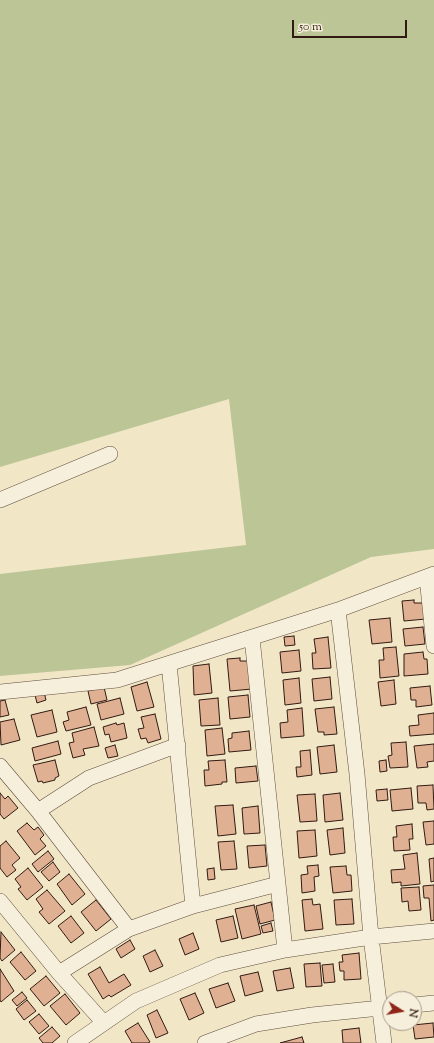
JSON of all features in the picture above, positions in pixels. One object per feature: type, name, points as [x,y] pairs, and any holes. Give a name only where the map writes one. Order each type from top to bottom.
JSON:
[{"type":"street","points":[[0,500],[110,454]]},
{"type":"street","points":[[0,692],[117,680],[338,610],[431,575],[434,646]]},
{"type":"street","points":[[338,610],[357,774],[371,937],[382,996]]},
{"type":"street","points":[[252,638],[285,950]]},
{"type":"street","points":[[169,664],[178,745],[192,906]]},
{"type":"street","points":[[38,811],[89,778],[178,745]]},
{"type":"street","points":[[0,766],[38,811],[129,929]]},
{"type":"street","points":[[59,973],[129,929],[192,906],[278,884]]},
{"type":"street","points":[[0,901],[59,973],[104,1023]]},
{"type":"street","points":[[75,1043],[136,1001],[220,965],[285,950],[371,937],[434,931]]},
{"type":"street","points":[[422,1004],[434,1003]]},
{"type":"street","points":[[205,1043],[256,1024],[312,1015],[382,1007]]},
{"type":"street","points":[[384,1031],[384,1043]]},
{"type":"green space","points":[[0,0],[434,0],[434,549],[371,557],[130,665],[0,676],[0,574],[246,545],[229,399],[0,467]]},
{"type":"building","points":[[414,600],[414,603],[424,603],[426,619],[404,621],[402,601]]},
{"type":"building","points":[[390,618],[392,642],[372,644],[369,620]]},
{"type":"building","points":[[423,627],[425,644],[405,646],[403,629]]},
{"type":"building","points":[[294,636],[295,645],[285,646],[284,637]]},
{"type":"building","points":[[328,637],[331,668],[313,669],[312,653],[316,653],[314,639]]},
{"type":"building","points":[[396,647],[399,676],[380,678],[379,660],[384,660],[383,648]]},
{"type":"building","points":[[299,650],[301,671],[282,673],[280,652]]},
{"type":"building","points":[[423,652],[424,659],[427,659],[428,674],[404,676],[404,654]]},
{"type":"building","points":[[240,658],[240,661],[249,661],[252,689],[230,691],[227,659]]},
{"type":"building","points":[[209,664],[212,693],[194,695],[193,666]]},
{"type":"building","points":[[330,677],[332,699],[314,701],[312,679]]},
{"type":"building","points":[[299,678],[301,703],[285,705],[283,680]]},
{"type":"building","points":[[394,680],[396,704],[381,706],[378,682]]},
{"type":"building","points":[[147,682],[154,707],[137,711],[131,687]]},
{"type":"building","points":[[430,686],[432,705],[416,707],[416,700],[411,700],[410,688]]},
{"type":"building","points":[[104,687],[107,700],[91,704],[88,691]]},
{"type":"building","points":[[44,692],[46,700],[37,703],[35,695]]},
{"type":"building","points":[[248,695],[250,717],[230,719],[228,697]]},
{"type":"building","points":[[120,698],[124,714],[101,720],[97,704]]},
{"type":"building","points":[[218,698],[220,725],[201,726],[199,700]]},
{"type":"building","points":[[5,700],[9,715],[0,717],[0,701]]},
{"type":"building","points":[[86,707],[91,725],[66,731],[63,722],[69,720],[67,712]]},
{"type":"building","points":[[334,707],[337,734],[324,735],[324,732],[318,732],[315,709]]},
{"type":"building","points":[[302,708],[304,736],[281,738],[280,723],[288,722],[287,710]]},
{"type":"building","points":[[52,710],[57,732],[37,737],[31,715]]},
{"type":"building","points":[[434,713],[434,734],[410,736],[409,726],[419,725],[418,715]]},
{"type":"building","points":[[155,714],[161,739],[148,743],[146,738],[141,739],[138,729],[144,728],[141,717]]},
{"type":"building","points":[[14,719],[20,740],[1,745],[0,722]]},
{"type":"building","points":[[116,723],[117,725],[124,723],[127,738],[111,742],[109,734],[105,735],[103,727]]},
{"type":"building","points":[[94,727],[99,746],[83,749],[85,755],[73,758],[69,743],[74,742],[72,733]]},
{"type":"building","points":[[222,728],[225,754],[207,756],[205,730]]},
{"type":"building","points":[[249,731],[251,750],[229,752],[228,739],[232,738],[232,733]]},
{"type":"building","points":[[58,741],[61,754],[35,761],[32,748]]},
{"type":"building","points":[[406,742],[408,767],[390,768],[388,756],[392,755],[391,743]]},
{"type":"building","points":[[434,744],[434,761],[427,762],[428,767],[417,768],[414,746]]},
{"type":"building","points":[[115,745],[118,756],[108,758],[105,748]]},
{"type":"building","points":[[334,745],[337,772],[320,774],[317,747]]},
{"type":"building","points":[[310,750],[312,775],[297,777],[296,767],[301,767],[300,751]]},
{"type":"building","points":[[55,760],[59,776],[55,778],[55,780],[43,783],[42,781],[38,782],[33,765]]},
{"type":"building","points":[[225,760],[227,782],[205,786],[204,770],[209,770],[208,761]]},
{"type":"building","points":[[386,760],[387,771],[380,772],[379,761]]},
{"type":"building","points":[[256,766],[258,781],[236,783],[235,768]]},
{"type":"building","points":[[433,785],[434,809],[427,810],[426,803],[418,803],[417,786]]},
{"type":"building","points":[[411,788],[413,809],[392,811],[390,790]]},
{"type":"building","points":[[387,789],[388,800],[377,801],[376,790]]},
{"type":"building","points":[[0,793],[5,799],[8,796],[18,808],[4,819],[0,814]]},
{"type":"building","points":[[340,793],[343,820],[325,822],[323,795]]},
{"type":"building","points":[[315,794],[317,821],[300,822],[297,795]]},
{"type":"building","points":[[233,805],[236,834],[218,836],[215,806]]},
{"type":"building","points":[[258,806],[260,833],[244,834],[242,808]]},
{"type":"building","points":[[434,821],[434,844],[426,845],[423,822]]},
{"type":"building","points":[[27,823],[34,830],[38,827],[44,835],[40,839],[46,846],[35,855],[17,831]]},
{"type":"building","points":[[412,824],[413,839],[409,839],[410,850],[394,851],[393,837],[397,837],[396,826]]},
{"type":"building","points":[[343,828],[345,853],[330,855],[327,830]]},
{"type":"building","points":[[315,830],[317,856],[299,858],[297,831]]},
{"type":"building","points":[[6,841],[20,858],[12,865],[16,870],[7,877],[0,868],[0,846]]},
{"type":"building","points":[[234,841],[237,869],[221,870],[218,842]]},
{"type":"building","points":[[265,845],[267,866],[249,868],[247,846]]},
{"type":"building","points":[[48,851],[54,859],[38,872],[32,864]]},
{"type":"building","points":[[417,853],[420,884],[401,886],[401,882],[392,883],[391,870],[405,869],[403,855]]},
{"type":"building","points":[[434,858],[434,881],[431,882],[429,859]]},
{"type":"building","points":[[53,862],[60,872],[49,881],[41,872]]},
{"type":"building","points":[[318,865],[319,876],[314,877],[315,891],[302,893],[301,875],[308,874],[307,866]]},
{"type":"building","points":[[346,866],[347,875],[351,875],[352,891],[333,893],[330,867]]},
{"type":"building","points":[[28,868],[43,887],[27,900],[18,889],[21,887],[15,879]]},
{"type":"building","points":[[214,868],[215,879],[208,880],[207,869]]},
{"type":"building","points":[[69,874],[85,894],[72,905],[57,884]]},
{"type":"building","points":[[434,885],[434,920],[431,921],[429,898],[424,898],[423,886]]},
{"type":"building","points":[[419,887],[421,910],[409,911],[408,901],[402,902],[401,888]]},
{"type":"building","points":[[47,890],[65,911],[49,924],[39,912],[43,909],[36,899]]},
{"type":"building","points":[[312,899],[313,905],[320,904],[323,929],[305,931],[302,900]]},
{"type":"building","points":[[352,899],[354,924],[336,925],[334,900]]},
{"type":"building","points":[[96,900],[111,919],[96,931],[81,912]]},
{"type":"building","points":[[271,902],[275,920],[260,924],[256,906]]},
{"type":"building","points":[[254,905],[261,934],[242,939],[235,909]]},
{"type":"building","points":[[71,916],[84,933],[71,943],[58,926]]},
{"type":"building","points":[[233,916],[238,938],[221,942],[216,920]]},
{"type":"building","points":[[271,923],[273,931],[263,933],[261,926]]},
{"type":"building","points":[[1,932],[15,950],[2,961],[0,958]]},
{"type":"building","points":[[193,933],[199,949],[185,955],[179,939]]},
{"type":"building","points":[[130,940],[135,949],[121,958],[116,949]]},
{"type":"building","points":[[155,950],[163,966],[150,972],[143,956]]},
{"type":"building","points":[[21,952],[36,971],[25,980],[10,962]]},
{"type":"building","points":[[359,953],[361,979],[344,980],[344,971],[340,971],[339,962],[343,962],[342,955]]},
{"type":"building","points":[[320,963],[322,986],[306,987],[304,964]]},
{"type":"building","points":[[333,964],[335,982],[324,983],[322,965]]},
{"type":"building","points":[[100,967],[109,983],[124,974],[131,985],[111,997],[109,995],[103,999],[88,974]]},
{"type":"building","points":[[290,968],[294,988],[277,991],[273,971]]},
{"type":"building","points":[[0,969],[14,991],[1,1002],[0,1000]]},
{"type":"building","points":[[258,972],[263,991],[245,996],[240,976]]},
{"type":"building","points":[[46,976],[60,993],[44,1006],[30,989]]},
{"type":"building","points":[[228,983],[235,1001],[216,1008],[209,989]]},
{"type":"building","points":[[22,992],[27,998],[17,1006],[12,1000]]},
{"type":"building","points":[[195,993],[204,1013],[189,1020],[180,999]]},
{"type":"building","points":[[65,994],[80,1013],[66,1025],[50,1006]]},
{"type":"building","points":[[27,1000],[36,1011],[24,1020],[16,1009]]},
{"type":"building","points":[[157,1010],[168,1033],[156,1038],[147,1015]]},
{"type":"building","points":[[39,1014],[49,1026],[39,1034],[29,1022]]},
{"type":"building","points":[[138,1023],[150,1042],[132,1043],[125,1031]]},
{"type":"building","points":[[433,1023],[434,1037],[415,1039],[414,1031],[422,1031],[422,1024]]},
{"type":"building","points":[[52,1027],[60,1036],[52,1043],[43,1043],[39,1038]]},
{"type":"building","points":[[359,1028],[361,1043],[343,1043],[342,1030]]},
{"type":"building","points":[[302,1037],[304,1043],[280,1043]]}]
